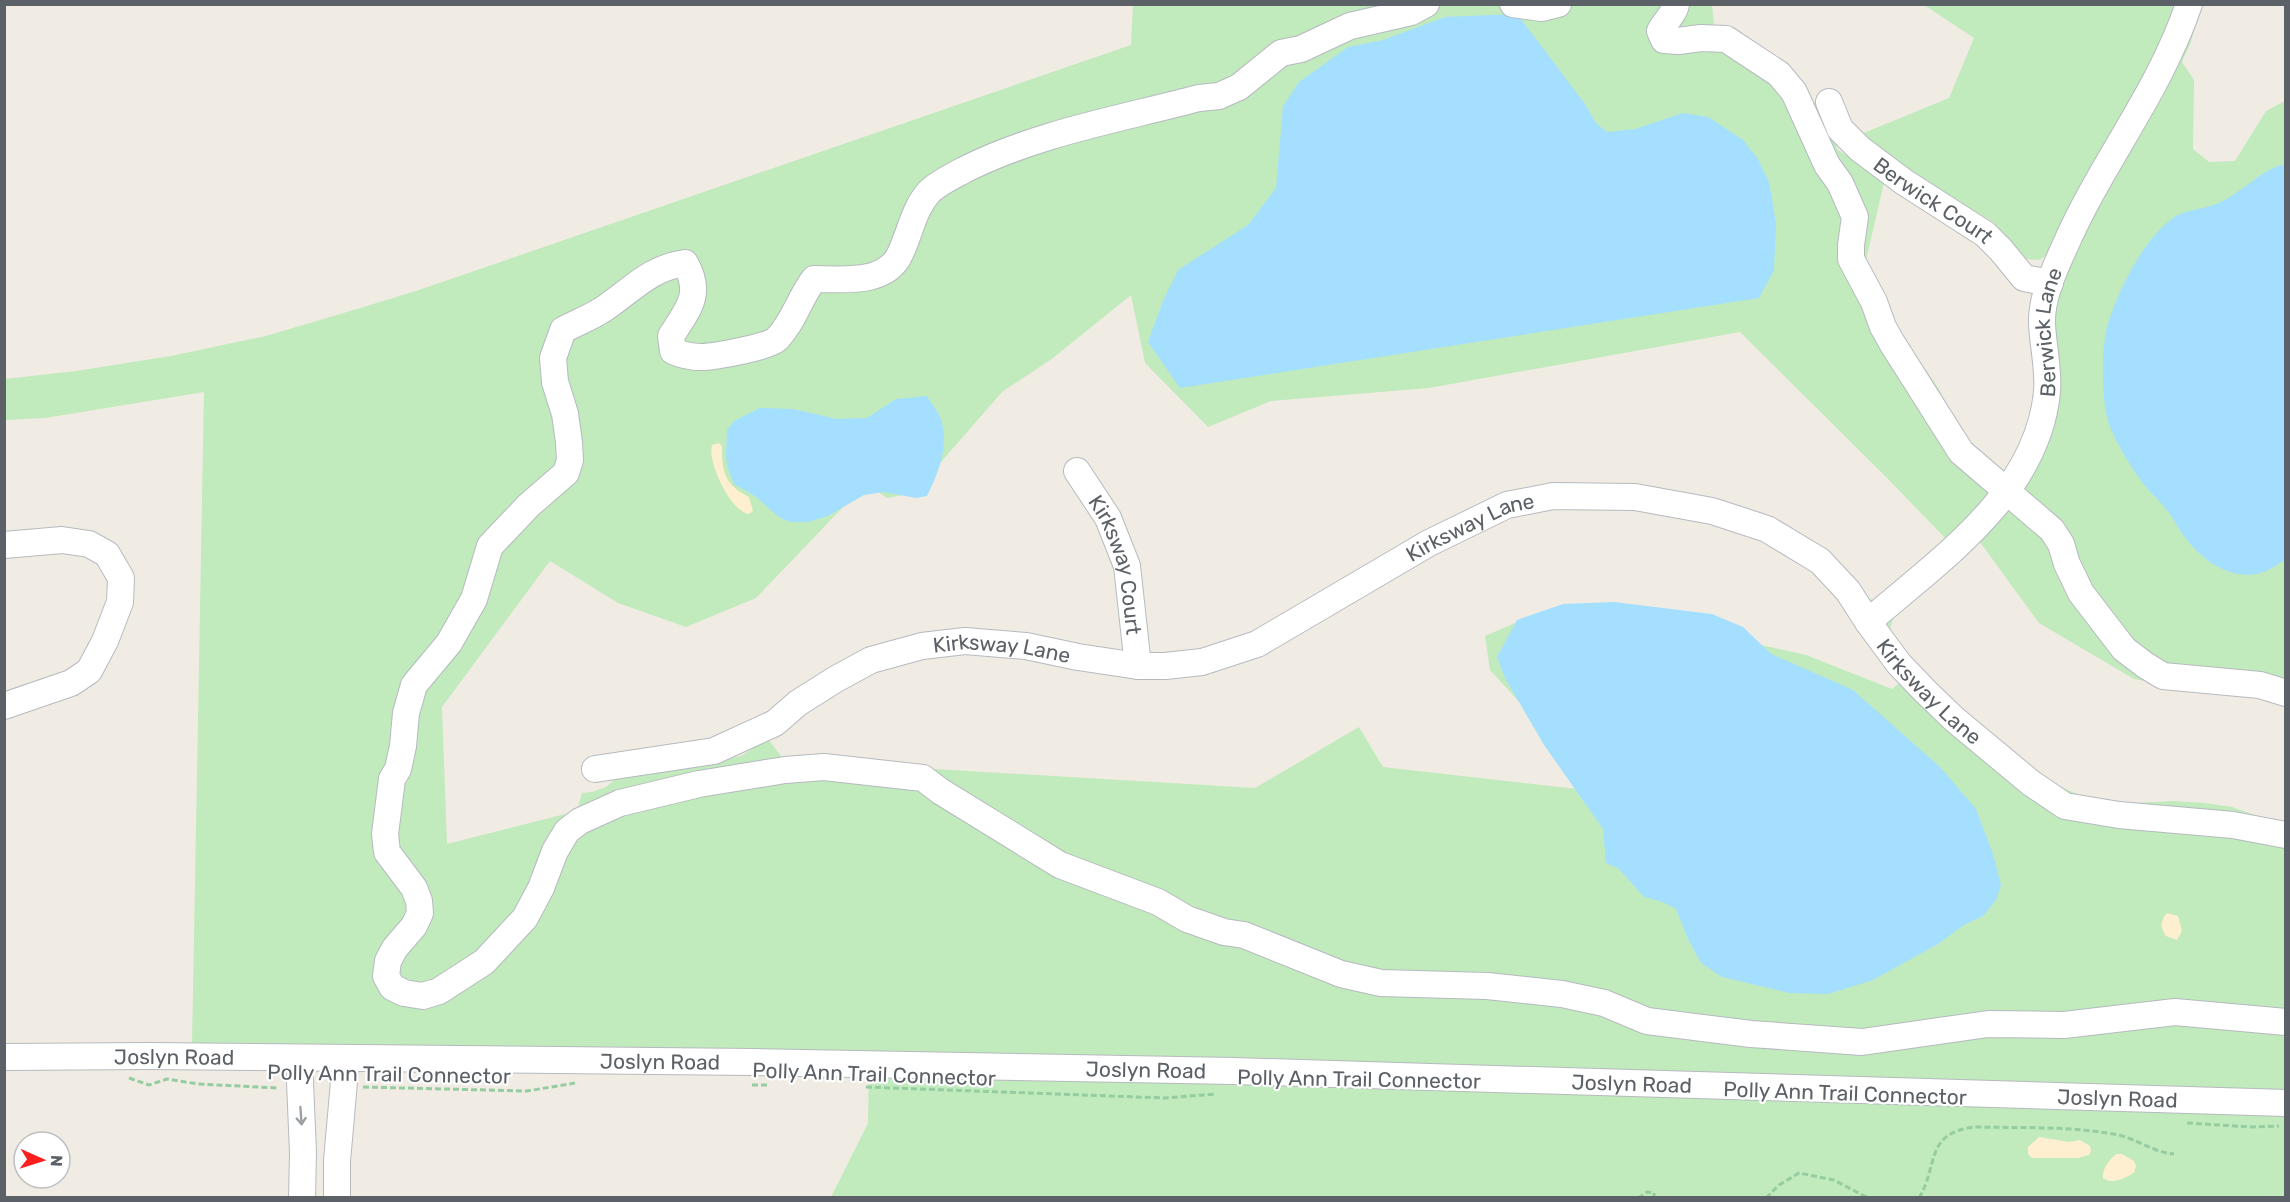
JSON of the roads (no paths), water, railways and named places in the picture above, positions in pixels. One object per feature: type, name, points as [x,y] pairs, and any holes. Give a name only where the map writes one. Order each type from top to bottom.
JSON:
[{"type":"street","points":[[1426,4],[1410,12],[1350,26],[1301,49],[1281,53],[1239,87],[1218,96],[1199,98],[1018,146],[950,178],[929,192],[909,225],[900,255],[886,270],[859,279],[814,279],[801,297],[793,318],[776,342],[701,357],[687,356],[673,351],[671,336],[689,308],[694,290],[694,278],[686,263],[667,266],[637,283],[602,310],[563,330],[553,358],[555,382],[565,414],[569,442],[570,460],[566,472],[529,505],[490,546],[474,599],[449,643],[414,685],[406,713],[403,746],[398,769],[392,779],[385,834],[387,852],[414,888],[419,901],[420,913],[414,926],[395,948],[388,961],[386,976],[392,987],[404,993],[423,996],[439,991],[483,962],[525,918],[541,888],[555,851],[567,831],[580,821],[620,803],[659,792],[784,770],[824,767],[923,778],[1060,866],[1158,902],[1186,919],[1224,932],[1244,934],[1341,974],[1381,983],[1487,986],[1562,994],[1604,1003],[1647,1021],[1751,1034],[1851,1042],[1988,1024],[2064,1025],[2175,1012],[2286,1022]]},
{"type":"street","points":[[1513,4],[1542,8],[1558,4]]},
{"type":"street","points":[[1676,4],[1676,10],[1666,20],[1660,31],[1664,40],[1678,42],[1701,38],[1726,39],[1779,74],[1794,92],[1827,165],[1840,183],[1855,217],[1851,259],[1874,302],[1883,327],[1961,452],[2052,530],[2061,544],[2067,564],[2081,593],[2124,649],[2163,676],[2260,685],[2286,693]]},
{"type":"street","name":"Berwick Lane","points":[[1868,622],[1966,536],[1993,509],[2006,492],[2038,438],[2047,391],[2042,321],[2050,283],[2065,244],[2168,59],[2189,4]]},
{"type":"street","name":"Berwick Court","points":[[1829,102],[1840,129],[1860,149],[1905,182],[1985,234],[2024,278],[2050,283]]},
{"type":"street","name":"Kirksway Court","points":[[1077,471],[1108,518],[1127,566],[1138,666]]},
{"type":"street","name":"Kirksway Lane","points":[[595,769],[714,751],[775,723],[798,703],[836,678],[871,660],[922,646],[965,641],[1026,646],[1138,666],[1202,662],[1257,644],[1419,549],[1507,505],[1553,496],[1635,497],[1712,511],[1767,529],[1820,561],[1848,591],[1899,664],[1954,719],[2031,783],[2065,806],[2119,815],[2233,825],[2286,835]]},
{"type":"street","points":[[4,545],[62,540],[88,544],[107,554],[121,578],[120,602],[105,641],[89,671],[71,683],[4,706]]},
{"type":"street","name":"Joslyn Road","points":[[4,1058],[148,1056],[763,1062],[1234,1071],[2286,1103]]},
{"type":"street","points":[[298,1058],[303,1153],[302,1197]]},
{"type":"street","points":[[337,1197],[337,1161],[346,1059]]},
{"type":"water","points":[[1517,14],[1585,104],[1596,123],[1607,132],[1635,129],[1683,113],[1708,117],[1743,140],[1758,159],[1769,182],[1776,223],[1774,270],[1759,298],[1180,388],[1148,342],[1163,301],[1178,270],[1248,225],[1276,188],[1283,106],[1299,82],[1348,47],[1383,40],[1445,17]]},
{"type":"water","points":[[2285,164],[2285,560],[2261,573],[2238,574],[2217,566],[2191,545],[2171,515],[2142,482],[2120,448],[2110,427],[2105,405],[2103,377],[2105,337],[2112,313],[2133,266],[2164,225],[2176,216],[2191,210],[2219,203],[2259,176]]},
{"type":"water","points":[[927,396],[940,417],[944,437],[942,458],[927,496],[916,498],[884,492],[864,495],[828,516],[808,522],[790,522],[779,517],[755,496],[734,484],[726,457],[727,430],[734,421],[760,408],[793,409],[837,419],[867,418],[896,399]]},
{"type":"water","points":[[1614,602],[1712,614],[1743,627],[1771,654],[1853,690],[1940,767],[1976,809],[1993,854],[2001,885],[1996,900],[1983,916],[1873,980],[1828,994],[1789,993],[1722,977],[1701,963],[1676,909],[1663,902],[1644,897],[1618,868],[1606,863],[1603,829],[1544,745],[1505,678],[1497,657],[1517,620],[1563,604]]}]
